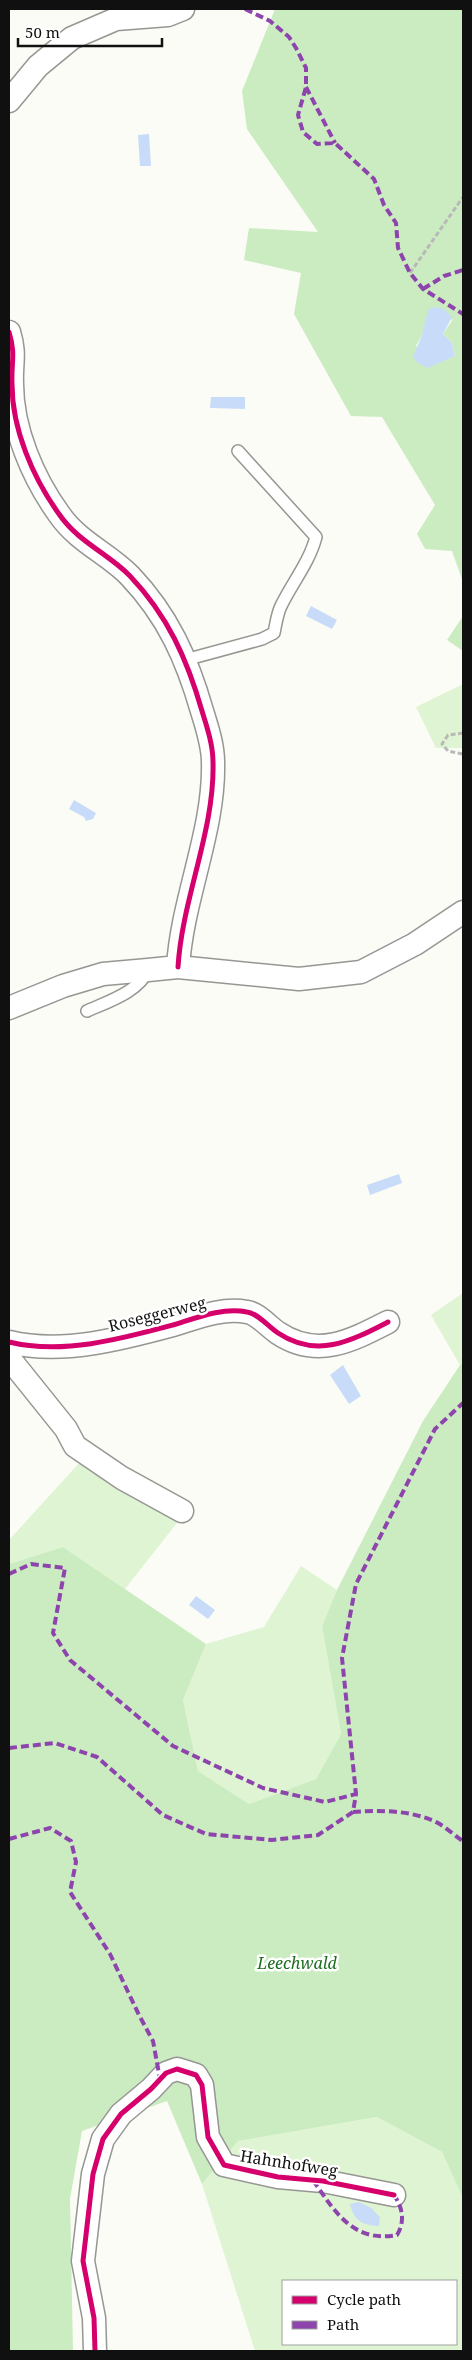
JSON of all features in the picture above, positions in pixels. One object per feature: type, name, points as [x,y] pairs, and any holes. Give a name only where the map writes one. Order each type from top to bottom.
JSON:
[{"type":"street","points":[[9,101],[38,66],[72,38],[116,19],[168,15],[183,9]]},
{"type":"street","points":[[9,332],[14,350],[12,385],[16,416],[24,446],[40,483],[59,515],[90,547],[129,575],[159,612],[177,640],[193,678],[208,731],[213,761],[212,797],[180,942],[178,967]]},
{"type":"street","points":[[9,1008],[63,986],[103,974],[178,967],[299,979],[361,972],[415,944],[463,912]]},
{"type":"street","name":"Roseggerweg","points":[[9,1342],[25,1346],[63,1347],[149,1330],[221,1311],[249,1312],[293,1343],[321,1346],[350,1341],[388,1322]]},
{"type":"street","points":[[9,1358],[66,1429],[75,1446],[122,1478],[182,1511]]},
{"type":"street","name":"Hahnhofweg","points":[[94,2351],[94,2318],[83,2261],[93,2174],[103,2139],[112,2126],[121,2114],[151,2089],[166,2073],[177,2069],[196,2075],[202,2085],[208,2137],[224,2165],[278,2177],[324,2181],[394,2195]]},
{"type":"lane","points":[[185,660],[262,639],[274,632],[280,608],[304,567],[316,537],[238,451]]},
{"type":"lane","points":[[87,1011],[134,987],[145,978],[148,970]]},
{"type":"path","points":[[410,273],[463,197]]},
{"type":"path","points":[[463,733],[448,735],[442,744],[448,751],[463,754]]},
{"type":"green space","points":[[275,9],[463,9],[463,582],[452,551],[425,549],[417,534],[435,505],[382,417],[351,416],[294,314],[301,273],[244,260],[249,228],[318,232],[247,129],[242,91]],"holes":[[[453,319],[443,334],[452,343],[455,356],[436,364],[416,346],[422,335]]]},
{"type":"green space","points":[[463,616],[463,651],[447,640]]},
{"type":"green space","points":[[463,684],[463,748],[436,748],[416,707]]},
{"type":"green space","points":[[463,1293],[463,1364],[460,1365],[431,1315]]},
{"type":"green space","name":"Leechwald","points":[[463,1364],[463,2198],[442,2152],[377,2117],[238,2141],[202,2184],[167,2101],[82,2131],[70,2199],[73,2351],[9,2351],[9,1564],[63,1547],[206,1644],[183,1700],[198,1771],[249,1804],[316,1779],[341,1734],[322,1626],[337,1590],[423,1421],[460,1365]]},
{"type":"green space","points":[[82,1460],[180,1519],[125,1589],[63,1547],[9,1564],[9,1540]]},
{"type":"green space","points":[[301,1566],[337,1590],[322,1626],[341,1734],[316,1779],[249,1804],[198,1771],[183,1700],[206,1644],[264,1627]]},
{"type":"green space","points":[[377,2117],[442,2152],[463,2198],[463,2351],[255,2351],[202,2184],[238,2141]]},
{"type":"water","points":[[149,134],[151,166],[140,166],[138,135]]},
{"type":"water","points":[[435,307],[444,309],[452,317],[443,334],[452,343],[455,356],[428,368],[418,363],[413,357],[422,335],[428,310]]},
{"type":"water","points":[[211,397],[245,397],[245,409],[210,408]]},
{"type":"water","points":[[311,606],[337,620],[332,629],[306,616]]},
{"type":"water","points":[[74,800],[96,813],[93,819],[86,821],[84,817],[69,809]]},
{"type":"water","points":[[399,1174],[402,1183],[370,1195],[367,1185]]},
{"type":"water","points":[[343,1365],[361,1396],[349,1404],[330,1375]]},
{"type":"water","points":[[196,1596],[215,1610],[208,1619],[189,1605]]},
{"type":"water","points":[[359,2202],[371,2208],[380,2217],[379,2226],[368,2225],[356,2218],[350,2204]]},
{"type":"marked path","points":[[245,9],[270,21],[289,37],[306,68],[306,87],[298,115],[303,132],[317,144],[335,143],[374,179],[384,205],[396,223],[398,248],[410,273],[423,289],[463,314]]},
{"type":"marked path","points":[[306,87],[335,143]]},
{"type":"marked path","points":[[423,289],[444,276],[463,270]]},
{"type":"marked path","points":[[9,1748],[55,1743],[97,1757],[163,1815],[206,1834],[272,1840],[318,1835],[353,1812],[356,1794],[342,1658],[356,1584],[435,1429],[463,1403]]},
{"type":"marked path","points":[[9,1574],[31,1564],[65,1568],[53,1633],[70,1660],[173,1746],[263,1788],[325,1802],[356,1794]]},
{"type":"marked path","points":[[353,1812],[385,1811],[407,1813],[438,1823],[463,1841]]},
{"type":"marked path","points":[[9,1839],[50,1828],[71,1841],[76,1862],[70,1892],[110,1954],[153,2041],[160,2079]]},
{"type":"marked path","points":[[313,2180],[338,2214],[357,2230],[368,2234],[382,2236],[397,2235],[400,2230],[402,2215],[394,2195]]},
{"type":"cycle path","points":[[9,332],[13,353],[13,401],[20,435],[33,469],[50,500],[67,524],[84,540],[122,568],[143,591],[166,623],[183,656],[208,730],[213,756],[209,813],[185,916],[178,967]]},
{"type":"cycle path","points":[[9,1342],[29,1346],[50,1347],[91,1344],[173,1325],[209,1314],[238,1311],[255,1315],[278,1333],[292,1341],[320,1346],[347,1341],[388,1322]]},
{"type":"cycle path","points":[[95,2351],[94,2318],[83,2261],[93,2174],[103,2139],[121,2114],[151,2089],[166,2073],[177,2069],[196,2075],[202,2085],[208,2137],[224,2165],[278,2177],[323,2181],[394,2195]]}]
